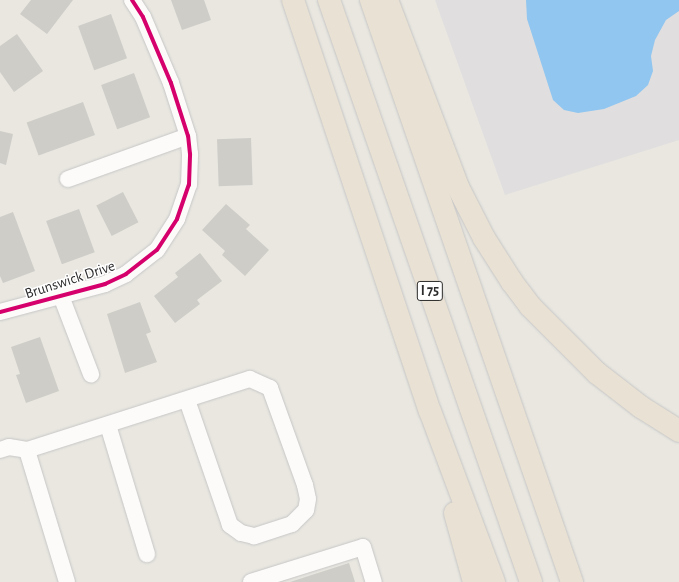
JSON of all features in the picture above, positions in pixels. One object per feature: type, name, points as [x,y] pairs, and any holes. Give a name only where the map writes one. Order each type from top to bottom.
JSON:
[{"type":"highway","points":[[293,0],[430,411],[494,582]]},
{"type":"highway","name":"I 75","points":[[329,0],[531,582]]},
{"type":"highway","name":"I 75","points":[[371,0],[572,582]]},
{"type":"highway","points":[[387,0],[458,187],[484,238],[512,282],[530,306],[597,373],[641,408],[679,431]]},
{"type":"highway","points":[[430,411],[474,582]]},
{"type":"street","name":"Brunswick Drive","points":[[0,312],[106,284],[126,274],[157,250],[177,219],[184,202],[190,167],[188,136],[168,76],[144,17],[132,0]]},
{"type":"street","points":[[68,179],[188,136]]},
{"type":"street","points":[[61,296],[91,374]]},
{"type":"street","points":[[0,450],[9,447],[27,450],[250,379],[270,388],[308,499],[306,510],[300,518],[292,524],[254,536],[241,533],[230,525],[187,400]]},
{"type":"street","points":[[108,425],[147,554]]},
{"type":"street","points":[[27,450],[67,582]]},
{"type":"street","points":[[251,582],[363,546],[374,582]]},
{"type":"shaded area","points":[[435,0],[679,0],[679,140],[505,195]]},
{"type":"water","points":[[526,0],[679,0],[679,11],[666,20],[655,40],[651,56],[653,71],[648,85],[636,96],[604,109],[578,113],[564,110],[553,100],[527,19]]},
{"type":"building","points":[[31,0],[73,0],[47,34],[20,14]]},
{"type":"building","points":[[171,0],[204,0],[211,20],[182,30]]},
{"type":"building","points":[[111,14],[127,58],[94,70],[78,26]]},
{"type":"building","points":[[17,34],[43,71],[14,92],[0,72],[0,46]]},
{"type":"building","points":[[134,73],[150,117],[117,129],[101,85]]},
{"type":"building","points":[[83,102],[95,135],[39,155],[27,123]]},
{"type":"building","points":[[0,131],[13,134],[6,165],[0,163]]},
{"type":"building","points":[[251,138],[253,185],[219,186],[217,139]]},
{"type":"building","points":[[123,192],[138,222],[112,236],[96,206]]},
{"type":"building","points":[[226,204],[250,225],[246,229],[269,250],[245,276],[222,255],[225,251],[202,230]]},
{"type":"building","points":[[79,209],[95,252],[62,264],[46,221]]},
{"type":"building","points":[[13,212],[35,271],[3,283],[0,276],[0,217]]},
{"type":"building","points":[[200,253],[222,281],[197,300],[200,304],[175,323],[154,296],[178,277],[175,273]]},
{"type":"building","points":[[140,302],[151,332],[146,334],[157,362],[125,373],[107,314]]},
{"type":"building","points":[[40,337],[59,391],[26,403],[16,375],[20,374],[11,347]]},
{"type":"building","points":[[349,563],[355,582],[290,582]]},
{"type":"cycle path","points":[[0,312],[105,284],[126,274],[157,250],[177,219],[189,185],[190,154],[188,136],[171,83],[143,17],[132,0]]}]
